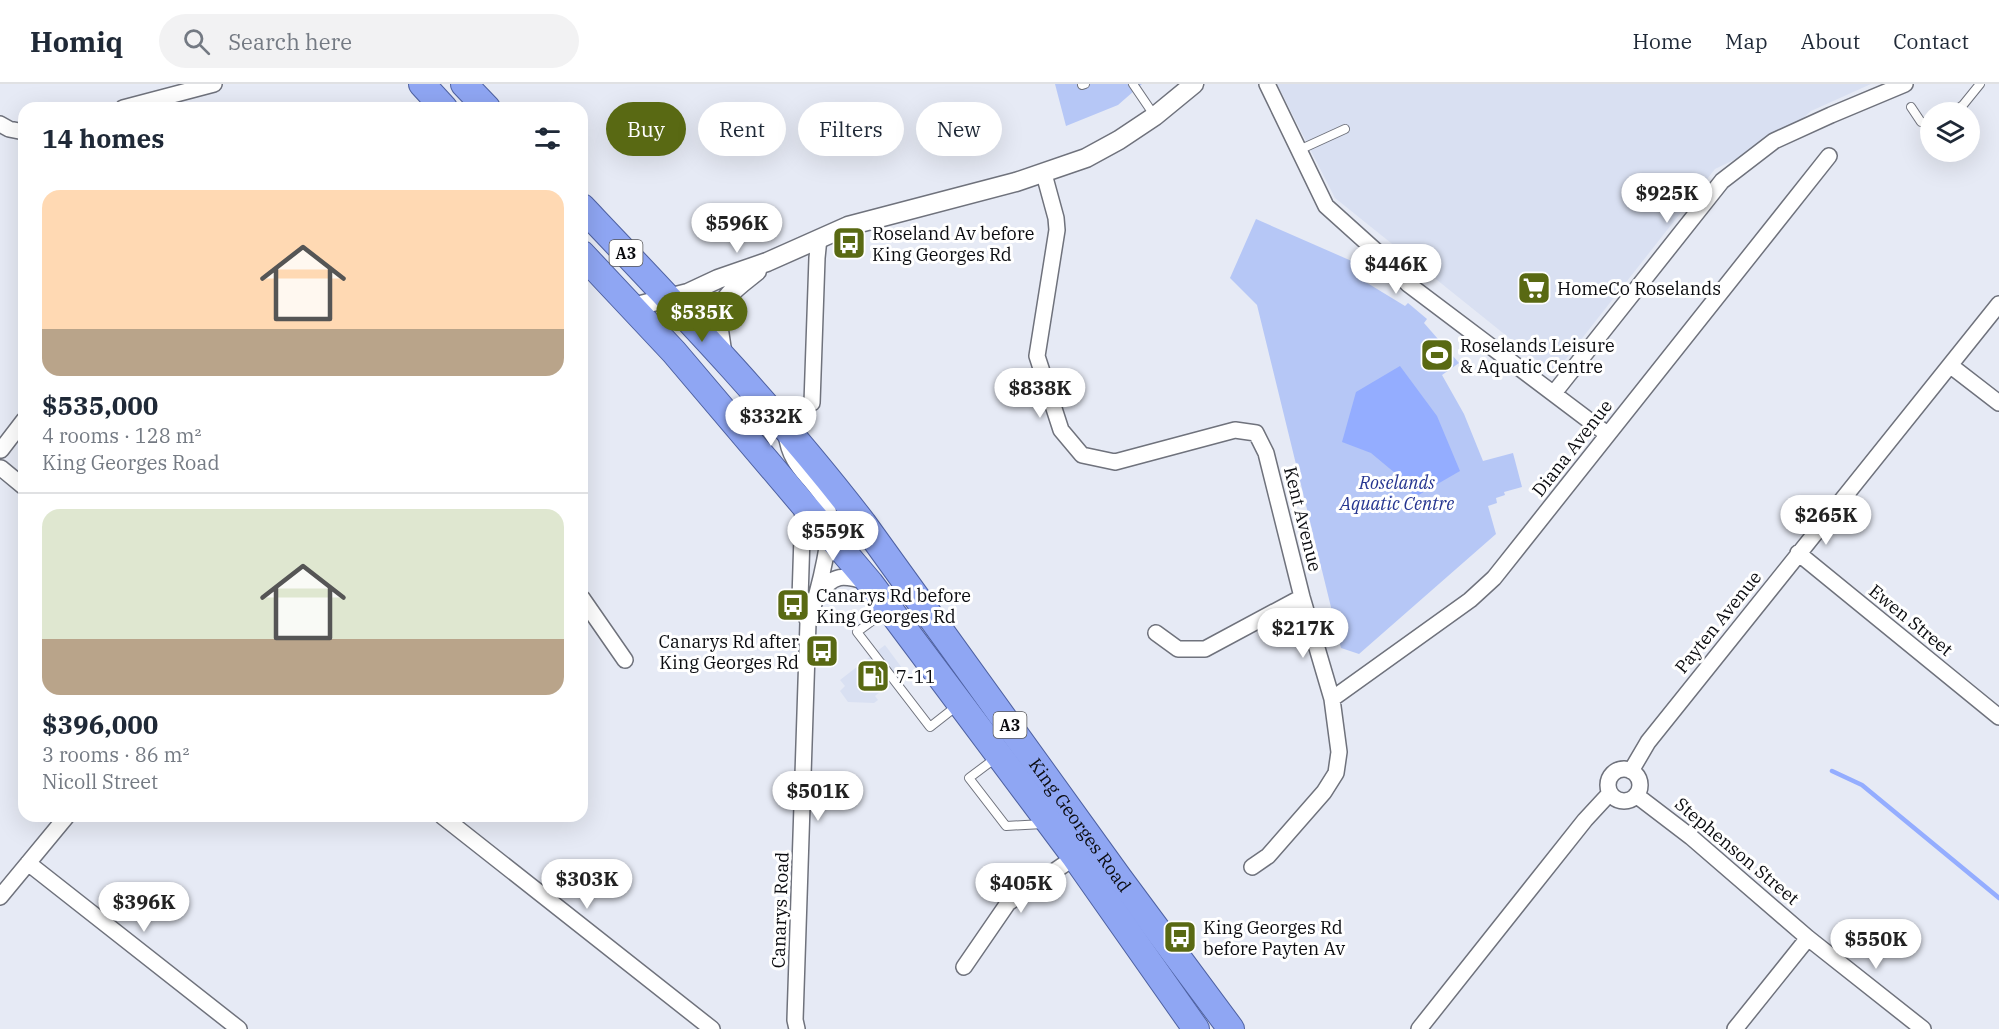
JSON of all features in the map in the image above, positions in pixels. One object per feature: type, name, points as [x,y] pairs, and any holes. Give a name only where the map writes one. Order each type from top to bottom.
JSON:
[{"type":"highway","points":[[422,84],[438,102]]},
{"type":"highway","points":[[464,84],[481,102]]},
{"type":"highway","name":"King Georges Road","points":[[588,213],[723,357],[784,426],[863,523],[1231,1029]]},
{"type":"highway","name":"King Georges Road","points":[[588,260],[688,367],[870,583],[1075,857],[1196,1029]]},
{"type":"street","points":[[146,102],[214,84]]},
{"type":"street","points":[[633,308],[669,298],[767,262],[848,226],[1044,174],[1086,158],[1155,116],[1194,84]]},
{"type":"street","points":[[1268,84],[1326,206],[1376,251],[1408,284],[1607,434]]},
{"type":"street","points":[[1554,393],[1722,181],[1774,141],[1898,85]]},
{"type":"street","points":[[0,124],[18,131]]},
{"type":"street","name":"Diana Avenue","points":[[1332,699],[1470,600],[1494,578],[1829,156]]},
{"type":"street","name":"Kent Avenue","points":[[1044,174],[1056,218],[1056,230],[1037,356],[1062,430],[1082,455],[1114,462],[1235,430],[1256,433],[1266,453],[1302,597],[1332,699],[1339,752],[1336,773],[1324,792],[1268,856],[1252,867]]},
{"type":"street","points":[[812,403],[819,238]]},
{"type":"street","points":[[723,357],[717,323],[719,310],[729,294],[767,262]]},
{"type":"street","name":"Payten Avenue","points":[[1631,771],[1648,742],[1999,304]]},
{"type":"street","points":[[1951,366],[1999,403]]},
{"type":"street","name":"Canarys Road","points":[[784,426],[787,447],[792,460],[824,498],[829,508],[828,534],[816,599],[808,622],[794,1026]]},
{"type":"street","points":[[18,428],[1,450],[6,456],[1,469],[18,482]]},
{"type":"street","name":"Canarys Road","points":[[804,505],[800,599],[808,622]]},
{"type":"street","name":"Ewen Street","points":[[1798,553],[1999,717]]},
{"type":"street","name":"Canarys Road","points":[[816,599],[825,585],[846,576],[870,583]]},
{"type":"street","points":[[1156,633],[1178,649],[1205,649],[1302,597]]},
{"type":"street","points":[[588,607],[625,660]]},
{"type":"street","points":[[1620,770],[1631,771],[1639,779],[1639,790],[1633,798],[1623,801],[1613,797],[1610,793],[1608,782],[1620,770]]},
{"type":"street","points":[[1419,1029],[1584,820],[1610,793]]},
{"type":"street","name":"Stephenson Street","points":[[1636,795],[1683,831],[1808,938],[1923,1029]]},
{"type":"street","points":[[0,897],[62,822]]},
{"type":"street","points":[[450,822],[712,1029]]},
{"type":"street","points":[[964,967],[1008,903],[1075,857]]},
{"type":"street","points":[[28,863],[239,1029]]},
{"type":"street","points":[[1735,1029],[1808,938]]},
{"type":"lane","points":[[1133,84],[1155,116]]},
{"type":"lane","points":[[1965,102],[1980,84]]},
{"type":"lane","points":[[1911,107],[1920,120]]},
{"type":"lane","points":[[1299,150],[1345,129]]},
{"type":"lane","points":[[889,609],[857,632],[930,727],[960,704]]},
{"type":"lane","points":[[999,756],[969,778],[1006,826],[1050,824]]},
{"type":"shaded area","name":"HomeCo Roselands","points":[[1277,84],[1871,84],[1811,111],[1801,120],[1769,134],[1769,143],[1715,169],[1554,374],[1335,198]]},
{"type":"shaded area","name":"7-11","points":[[885,645],[905,672],[875,696],[878,700],[874,703],[848,702],[840,691],[845,686],[840,680]]},
{"type":"green space","points":[[1055,84],[1142,84],[1118,105],[1066,126]]},
{"type":"green space","name":"Roselands Aquatic Centre","points":[[1256,219],[1363,266],[1359,278],[1405,306],[1408,303],[1427,319],[1424,323],[1459,363],[1442,375],[1464,414],[1483,461],[1513,453],[1522,487],[1504,492],[1505,495],[1496,498],[1497,503],[1488,506],[1496,534],[1359,654],[1341,648],[1257,305],[1230,278]]},
{"type":"water","points":[[1400,366],[1437,416],[1460,471],[1415,497],[1395,473],[1371,453],[1342,442],[1356,392]]},
{"type":"waterway","points":[[1832,771],[1862,785],[1999,898]]},
{"type":"place","name":"Roseland Av before King Georges Rd","points":[[849,243]]},
{"type":"place","name":"HomeCo Roselands","points":[[1534,288]]},
{"type":"place","name":"Roselands Leisure & Aquatic Centre","points":[[1437,355]]},
{"type":"place","name":"Canarys Rd before King Georges Rd","points":[[793,605]]},
{"type":"place","name":"Canarys Rd after King Georges Rd","points":[[822,651]]},
{"type":"place","name":"7-11","points":[[873,676]]},
{"type":"place","name":"King Georges Rd before Payten Av","points":[[1180,937]]}]
